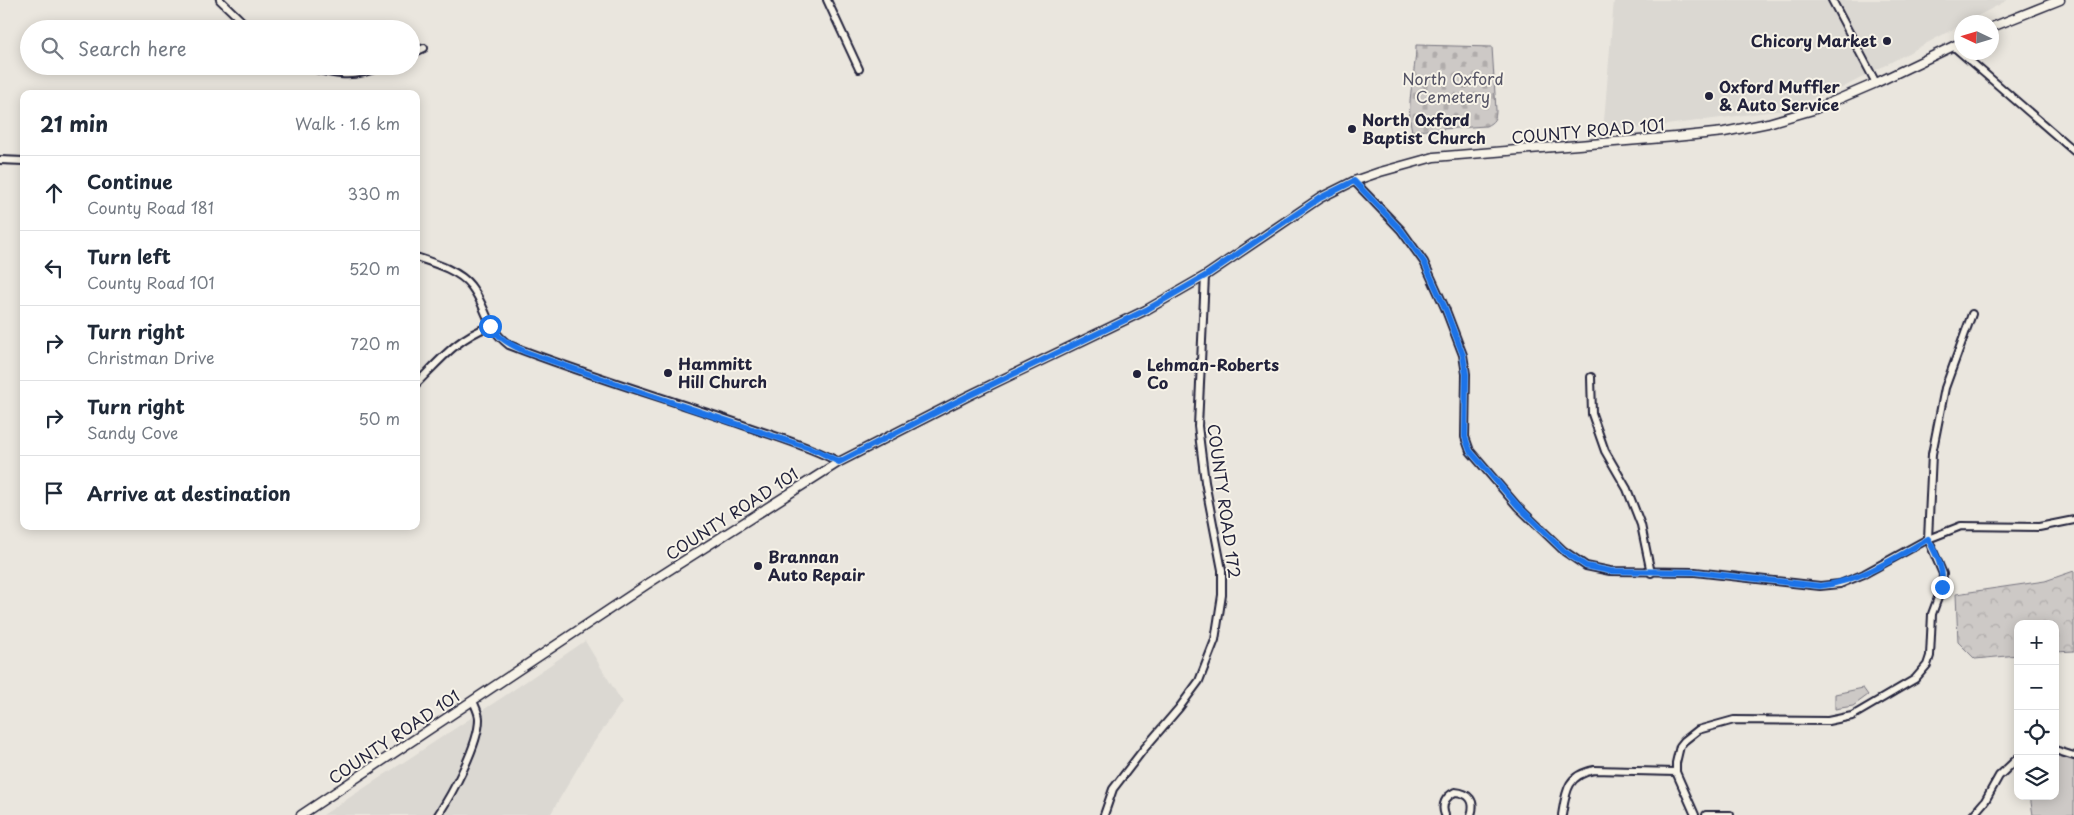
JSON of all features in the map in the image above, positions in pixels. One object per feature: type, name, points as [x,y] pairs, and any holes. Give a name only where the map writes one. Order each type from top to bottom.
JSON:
[{"type":"street","points":[[220,0],[241,20]]},
{"type":"street","points":[[827,0],[859,69]]},
{"type":"street","points":[[1832,0],[1876,83]]},
{"type":"street","points":[[1999,24],[2060,0]]},
{"type":"street","points":[[1953,46],[2074,151]]},
{"type":"street","name":"COUNTY ROAD 101","points":[[301,815],[649,583],[839,462],[968,396],[1146,310],[1205,276],[1316,200],[1354,181],[1434,157],[1724,132],[1768,123],[1813,110],[1876,83],[1953,46]]},
{"type":"street","points":[[420,50],[424,48]]},
{"type":"street","points":[[344,75],[359,75]]},
{"type":"street","points":[[0,160],[20,161]]},
{"type":"street","points":[[1354,181],[1401,230],[1424,262],[1445,308],[1463,355],[1466,374],[1465,437],[1470,451],[1524,513],[1564,551],[1586,566],[1610,571],[1651,573],[1695,572],[1820,586],[1840,584],[1864,574],[1928,539],[1961,526],[2039,527],[2074,520]]},
{"type":"street","points":[[420,258],[438,265],[471,285],[490,326],[509,345],[638,391],[818,451],[839,462]]},
{"type":"street","name":"COUNTY ROAD 172","points":[[1104,815],[1113,789],[1142,750],[1199,682],[1214,640],[1222,595],[1222,570],[1205,482],[1198,426],[1205,276]]},
{"type":"street","points":[[1695,815],[1676,772],[1676,754],[1684,741],[1698,730],[1734,720],[1828,721],[1840,719],[1864,710],[1914,679],[1927,665],[1930,656],[1932,614],[1942,587],[1943,574],[1942,567],[1928,539],[1932,454],[1945,388],[1972,314]]},
{"type":"street","points":[[420,380],[452,346],[474,332],[490,326]]},
{"type":"street","points":[[1591,377],[1592,414],[1605,451],[1627,489],[1641,525],[1651,573]]},
{"type":"street","points":[[438,815],[477,736],[480,717],[473,701]]},
{"type":"street","points":[[2059,751],[2074,756]]},
{"type":"street","points":[[1973,815],[1985,801],[1999,776],[2014,762]]},
{"type":"street","points":[[1562,815],[1568,786],[1572,780],[1586,771],[1676,772]]},
{"type":"street","points":[[1445,815],[1443,809],[1445,800],[1455,792],[1463,793],[1472,800],[1471,815]]},
{"type":"street","points":[[1706,815],[1730,815]]},
{"type":"shaded area","points":[[1614,0],[2008,0],[1979,15],[1954,15],[1954,29],[1844,87],[1784,110],[1603,133]]},
{"type":"shaded area","points":[[585,641],[622,702],[587,752],[550,815],[323,815],[506,695]]},
{"type":"green space","name":"North Oxford Cemetery","points":[[1416,45],[1492,47],[1496,110],[1493,122],[1486,126],[1412,131],[1410,99]]},
{"type":"green space","points":[[2074,571],[2074,651],[2059,652],[2059,620],[2014,620],[2014,655],[1975,659],[1958,642],[1956,594],[2045,581]]},
{"type":"green space","points":[[1863,688],[1868,695],[1853,706],[1835,709],[1835,694]]},
{"type":"green space","points":[[2059,756],[2074,760],[2074,815],[2033,815],[2031,800],[2059,800]]},
{"type":"place","name":"Chicory Market","points":[[1887,41]]},
{"type":"place","name":"Oxford Muffler & Auto Service","points":[[1709,96]]},
{"type":"place","name":"North Oxford Baptist Church","points":[[1352,129]]},
{"type":"place","name":"Hammitt Hill Church","points":[[668,373]]},
{"type":"place","name":"Lehman-Roberts Co","points":[[1137,374]]},
{"type":"place","name":"Brannan Auto Repair","points":[[758,566]]},
{"type":"route","points":[[490,326],[509,345],[526,352],[818,451],[839,462],[968,396],[1146,310],[1205,276],[1311,203],[1354,181],[1401,230],[1424,262],[1445,308],[1463,355],[1466,374],[1465,437],[1470,451],[1518,506],[1564,551],[1586,566],[1610,571],[1651,573],[1695,572],[1820,586],[1840,584],[1864,574],[1928,539],[1942,567],[1942,587]]}]
